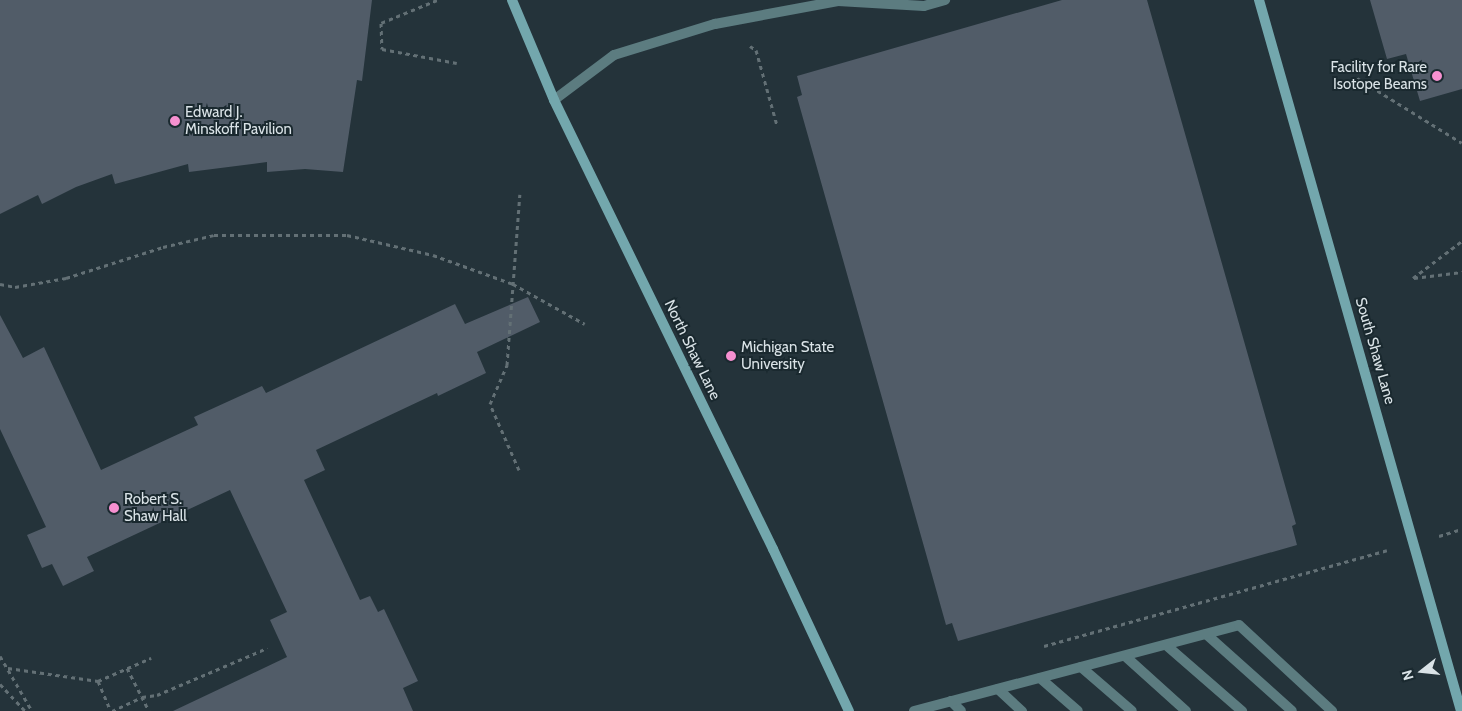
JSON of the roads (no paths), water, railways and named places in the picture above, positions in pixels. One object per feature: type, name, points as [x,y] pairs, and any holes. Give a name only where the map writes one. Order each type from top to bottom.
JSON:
[{"type":"street","name":"North Shaw Lane","points":[[512,0],[554,100],[772,548],[849,711]]},
{"type":"street","name":"South Shaw Lane","points":[[1259,0],[1461,711]]},
{"type":"lane","points":[[554,100],[614,55],[715,24],[838,0],[924,6],[945,0]]},
{"type":"lane","points":[[914,711],[1239,626],[1332,711]]},
{"type":"lane","points":[[1206,634],[1292,711]]},
{"type":"lane","points":[[1166,645],[1242,711]]},
{"type":"lane","points":[[1125,656],[1186,711]]},
{"type":"lane","points":[[1081,667],[1132,711]]},
{"type":"lane","points":[[1040,678],[1078,711]]},
{"type":"lane","points":[[998,689],[1022,711]]},
{"type":"lane","points":[[951,701],[961,711]]},
{"type":"place","name":"Facility for Rare Isotope Beams","points":[[1437,76]]},
{"type":"place","name":"Edward J. Minskoff Pavilion","points":[[175,121]]},
{"type":"place","name":"Michigan State University","points":[[731,356]]},
{"type":"place","name":"Robert S. Shaw Hall","points":[[114,508]]}]
